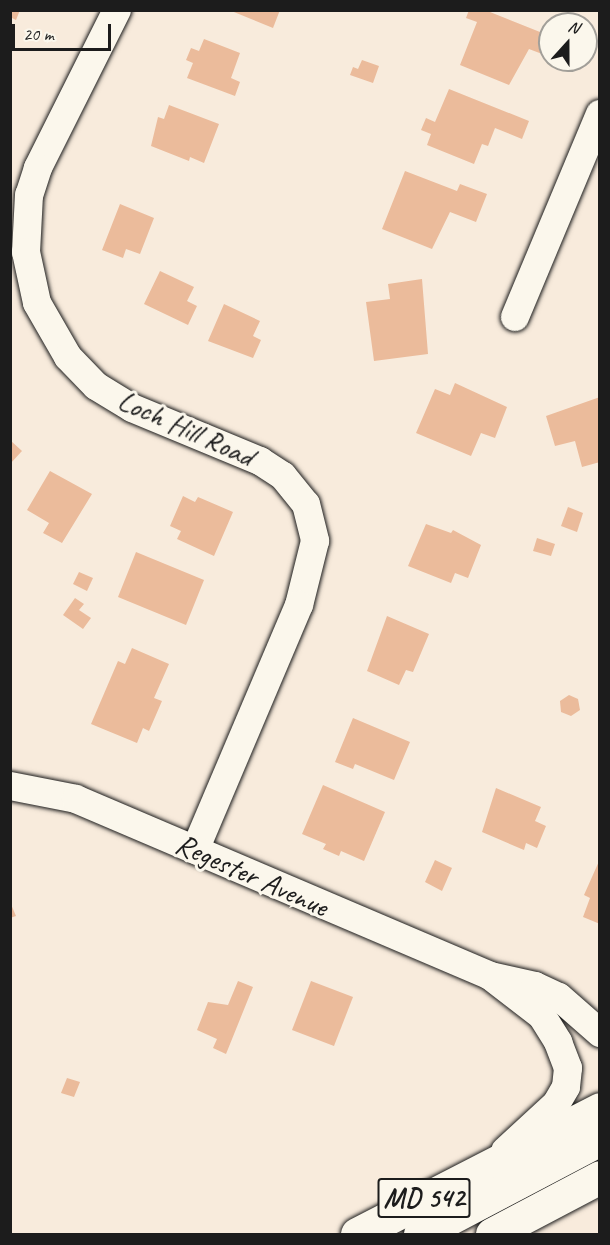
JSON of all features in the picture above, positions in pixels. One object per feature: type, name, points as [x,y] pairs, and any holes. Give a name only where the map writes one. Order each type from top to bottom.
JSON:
[{"type":"main road","name":"MD 542","points":[[357,1234],[491,1163],[600,1109]]},
{"type":"main road","points":[[420,1234],[600,1139]]},
{"type":"main road","name":"MD 542","points":[[492,1234],[600,1177]]},
{"type":"street","name":"Loch Hill Road","points":[[117,10],[38,168],[29,195],[26,252],[37,303],[68,357],[96,386],[132,408],[260,461],[283,476],[306,504],[315,541],[299,605],[195,850]]},
{"type":"street","points":[[515,317],[600,114]]},
{"type":"street","name":"Regester Avenue","points":[[10,786],[76,799],[490,976],[535,986],[559,997],[600,1033]]},
{"type":"street","name":"Regester Avenue","points":[[490,976],[542,1016],[558,1042],[568,1068],[566,1087],[556,1104],[491,1163]]},
{"type":"building","points":[[10,10],[20,10],[16,20],[10,17]]},
{"type":"building","points":[[229,10],[280,10],[273,28]]},
{"type":"building","points":[[469,10],[485,10],[538,31],[538,52],[529,49],[509,85],[460,65],[477,22],[466,18]]},
{"type":"building","points":[[204,39],[240,53],[231,78],[240,82],[235,96],[187,78],[193,63],[186,60],[191,48],[199,51]]},
{"type":"building","points":[[362,60],[379,66],[373,83],[350,75],[353,67],[358,69]]},
{"type":"building","points":[[449,89],[529,121],[522,139],[495,128],[488,146],[482,144],[474,164],[427,145],[431,134],[421,130],[426,118],[435,122]]},
{"type":"building","points":[[169,105],[219,124],[204,163],[190,157],[189,161],[151,146],[158,117],[164,119]]},
{"type":"building","points":[[405,171],[457,191],[460,184],[487,194],[476,222],[450,212],[432,249],[382,229]]},
{"type":"building","points":[[120,204],[154,218],[140,254],[126,249],[123,258],[102,250]]},
{"type":"building","points":[[160,271],[194,287],[187,301],[197,306],[188,325],[144,304]]},
{"type":"building","points":[[422,279],[428,354],[374,361],[366,302],[390,299],[388,284]]},
{"type":"building","points":[[224,304],[260,321],[253,336],[261,340],[253,358],[208,341]]},
{"type":"building","points":[[455,383],[507,407],[495,438],[481,433],[471,456],[416,433],[435,389],[450,395]]},
{"type":"building","points":[[600,397],[600,462],[582,467],[575,441],[555,446],[546,416]]},
{"type":"building","points":[[10,440],[22,451],[10,464]]},
{"type":"building","points":[[50,471],[92,494],[62,543],[43,533],[49,523],[27,510]]},
{"type":"building","points":[[183,496],[195,502],[198,497],[233,512],[214,556],[177,539],[181,531],[170,526]]},
{"type":"building","points":[[568,507],[583,513],[577,532],[561,526]]},
{"type":"building","points":[[426,524],[451,533],[453,530],[481,545],[468,578],[455,573],[451,583],[408,566]]},
{"type":"building","points":[[537,538],[555,544],[551,556],[533,551]]},
{"type":"building","points":[[136,552],[204,580],[186,625],[118,597]]},
{"type":"building","points":[[79,572],[93,578],[87,591],[73,584]]},
{"type":"building","points":[[75,598],[84,604],[79,610],[91,618],[83,629],[63,615]]},
{"type":"building","points":[[387,616],[429,634],[413,672],[406,670],[399,685],[367,671]]},
{"type":"building","points":[[132,648],[169,664],[154,698],[162,701],[149,731],[143,728],[137,743],[91,724],[118,661],[125,664]]},
{"type":"building","points":[[569,695],[578,699],[580,710],[571,716],[561,712],[560,701]]},
{"type":"building","points":[[353,718],[410,742],[394,780],[355,764],[353,769],[335,762]]},
{"type":"building","points":[[323,785],[385,812],[364,861],[341,851],[339,856],[323,849],[326,844],[302,834]]},
{"type":"building","points":[[496,788],[541,807],[535,821],[546,826],[537,848],[526,843],[524,850],[482,832]]},
{"type":"building","points":[[600,859],[600,924],[583,917],[590,898],[584,895]]},
{"type":"building","points":[[435,860],[452,868],[442,891],[425,882]]},
{"type":"building","points":[[10,902],[16,916],[10,918]]},
{"type":"building","points":[[238,981],[253,987],[226,1054],[213,1048],[217,1039],[197,1030],[208,1002],[228,1005]]},
{"type":"building","points":[[311,981],[353,997],[334,1046],[292,1030]]},
{"type":"building","points":[[67,1078],[80,1082],[74,1097],[61,1093]]}]
